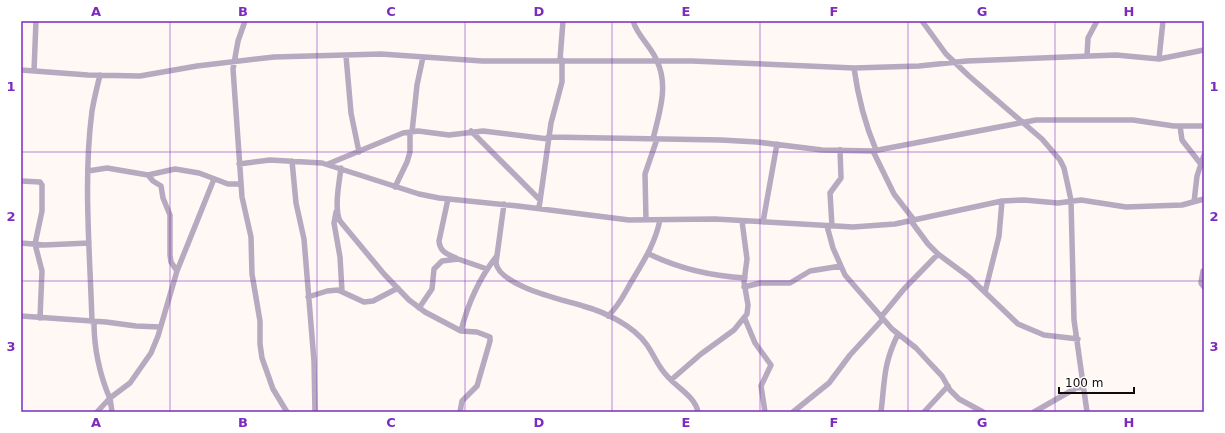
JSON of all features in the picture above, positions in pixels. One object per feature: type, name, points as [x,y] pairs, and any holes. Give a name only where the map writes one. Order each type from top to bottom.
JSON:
[{"type":"street","points":[[34,71],[36,21]]},
{"type":"street","points":[[245,21],[238,41],[234,61],[241,184],[251,237],[252,274],[260,321],[260,344],[268,378],[287,412]]},
{"type":"street","points":[[539,208],[548,138],[561,88],[563,21]]},
{"type":"street","points":[[633,21],[643,41],[657,60],[663,101],[655,139],[645,174],[646,220]]},
{"type":"street","points":[[922,21],[946,54],[1042,139],[1060,160],[1064,168],[1071,200],[1074,320],[1078,339],[1087,412]]},
{"type":"street","points":[[1087,56],[1088,38],[1097,21]]},
{"type":"street","points":[[1159,59],[1163,21]]},
{"type":"street","points":[[21,70],[140,76],[234,61],[298,55],[346,56],[381,54],[482,61],[657,60],[854,68],[956,63],[968,61],[1116,55],[1159,59],[1204,50]]},
{"type":"street","points":[[346,56],[351,117],[359,152]]},
{"type":"street","points":[[395,187],[410,152],[417,85],[423,57]]},
{"type":"street","points":[[854,68],[856,87],[874,150],[894,194],[928,244],[938,254],[969,277],[1018,324],[1031,331],[1044,335],[1078,339]]},
{"type":"street","points":[[100,75],[92,111],[88,171],[89,243],[94,338],[97,361],[110,398],[112,412]]},
{"type":"street","points":[[328,164],[389,139],[411,132],[430,131],[449,135],[471,132],[499,132],[548,138],[721,140],[840,150],[874,150],[1036,120],[1133,120],[1180,126],[1204,126]]},
{"type":"street","points":[[1180,126],[1182,140],[1200,163]]},
{"type":"street","points":[[471,132],[540,200]]},
{"type":"street","points":[[763,222],[777,144]]},
{"type":"street","points":[[840,150],[842,178],[832,189],[830,197],[830,226],[833,248],[845,275],[882,318],[898,334],[916,348],[942,376],[959,399],[983,412]]},
{"type":"street","points":[[1194,202],[1200,163],[1204,155]]},
{"type":"street","points":[[239,164],[270,160],[328,164],[419,194],[448,199],[539,208],[629,220],[742,221],[830,226],[877,226],[913,221],[1002,201],[1024,200],[1058,203],[1071,200],[1081,200],[1126,207],[1182,206],[1204,199]]},
{"type":"street","points":[[292,161],[296,203],[303,232],[314,360],[316,412]]},
{"type":"street","points":[[88,171],[108,168],[148,175],[175,169],[200,173],[228,184],[241,184]]},
{"type":"street","points":[[341,168],[337,209],[334,223],[340,257],[342,291]]},
{"type":"street","points":[[148,175],[153,181],[161,186],[163,198],[169,209],[170,255],[171,262],[177,271]]},
{"type":"street","points":[[97,412],[110,398],[130,383],[151,353],[177,271],[214,179]]},
{"type":"street","points":[[21,181],[40,182],[42,185],[42,211],[35,244],[42,271],[40,318]]},
{"type":"street","points":[[448,199],[438,241],[439,247],[446,254],[487,269]]},
{"type":"street","points":[[985,292],[999,236],[1002,201]]},
{"type":"street","points":[[504,204],[496,267],[505,277],[534,291],[563,302],[583,305],[626,326],[641,338],[648,346],[656,364],[693,400],[699,412]]},
{"type":"street","points":[[337,209],[340,221],[357,240],[368,256],[419,308],[438,320],[462,331],[484,334],[490,337],[490,342],[477,386],[462,401],[460,412]]},
{"type":"street","points":[[608,316],[622,300],[649,254],[656,239],[660,220]]},
{"type":"street","points":[[671,380],[744,319],[749,309],[744,287],[747,259],[742,221]]},
{"type":"street","points":[[21,243],[89,243]]},
{"type":"street","points":[[649,254],[681,267],[706,274],[744,278]]},
{"type":"street","points":[[793,412],[829,383],[897,298],[938,254]]},
{"type":"street","points":[[462,331],[470,302],[487,269],[497,255]]},
{"type":"street","points":[[419,308],[432,289],[434,269],[437,264],[447,259],[458,259]]},
{"type":"street","points":[[744,287],[760,283],[790,283],[810,272],[841,266]]},
{"type":"street","points":[[1203,271],[1201,283],[1204,287]]},
{"type":"street","points":[[308,297],[327,291],[342,291],[364,302],[373,301],[398,288]]},
{"type":"street","points":[[21,316],[106,322],[129,326],[160,327]]},
{"type":"street","points":[[744,319],[754,343],[771,365],[761,386],[765,412]]},
{"type":"street","points":[[881,412],[887,359],[898,334]]},
{"type":"street","points":[[924,412],[948,386]]},
{"type":"street","points":[[1034,412],[1076,388],[1084,387]]}]
